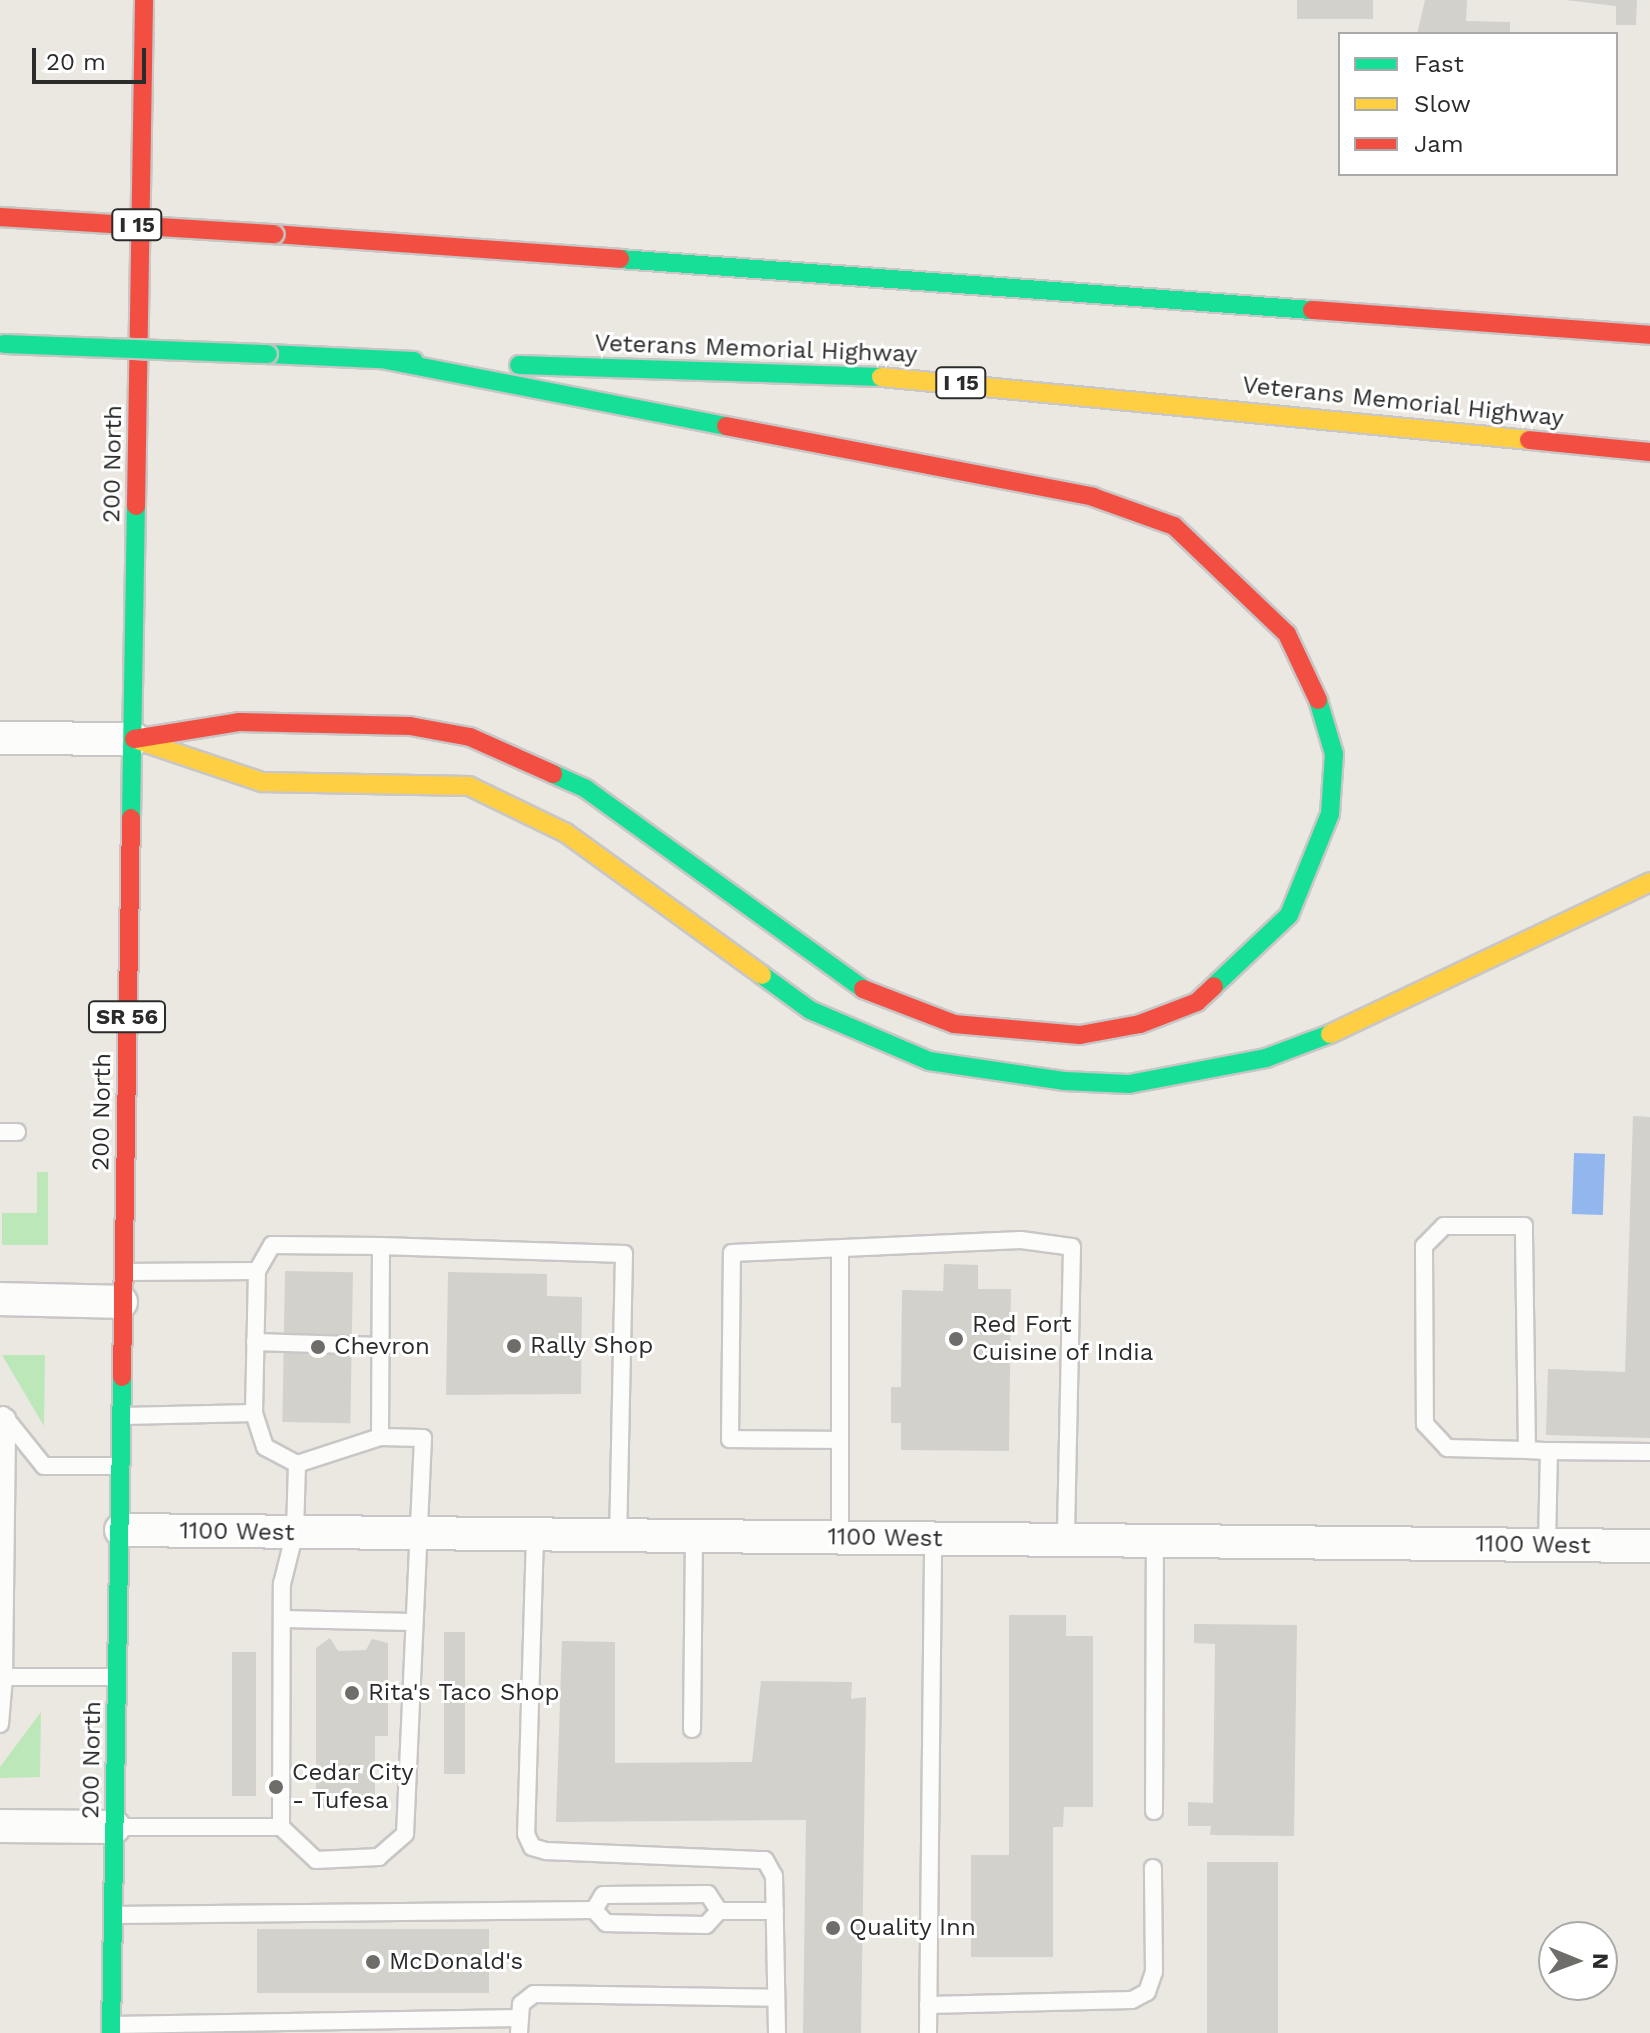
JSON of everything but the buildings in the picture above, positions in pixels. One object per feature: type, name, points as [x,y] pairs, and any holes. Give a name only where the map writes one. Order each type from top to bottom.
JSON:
[{"type":"main road","name":"200 North","points":[[111,2029],[144,0]]},
{"type":"main road","name":"I 15","points":[[0,217],[274,234],[1650,335]]},
{"type":"main road","name":"Veterans Memorial Highway","points":[[2,344],[902,378],[1650,452]]},
{"type":"main road","points":[[134,739],[239,722],[410,726],[470,737],[586,789],[832,973],[894,1006],[969,1026],[1080,1035],[1140,1024],[1197,1002],[1289,915],[1330,814],[1334,754],[1314,686],[1287,634],[1252,593],[1174,526],[1093,497],[386,360]]},
{"type":"main road","points":[[134,739],[262,782],[469,786],[566,833],[810,1010],[929,1061],[1064,1081],[1129,1084],[1266,1058],[1345,1028],[1650,882]]},
{"type":"street","points":[[0,738],[134,739]]},
{"type":"street","points":[[0,1299],[122,1287]]},
{"type":"street","name":"1100 West","points":[[121,1530],[1650,1546]]},
{"type":"street","points":[[0,1826],[114,1827]]},
{"type":"lane","points":[[1527,1450],[1524,1226],[1444,1226],[1424,1246],[1425,1424],[1447,1448],[1549,1451],[1650,1452]]},
{"type":"lane","points":[[840,1440],[730,1439],[732,1253],[840,1252],[1021,1240],[1072,1247],[1066,1540]]},
{"type":"lane","points":[[114,1827],[281,1827],[316,1860],[347,1862],[379,1857],[405,1834],[414,1622],[423,1534],[423,1438],[380,1437],[297,1464],[265,1447],[254,1413],[257,1271],[272,1245],[624,1254],[618,1535]]},
{"type":"lane","points":[[380,1437],[381,1246]]},
{"type":"lane","points":[[840,1252],[840,1538]]},
{"type":"lane","points":[[122,1287],[257,1271]]},
{"type":"lane","points":[[255,1342],[381,1346]]},
{"type":"lane","points":[[122,1416],[254,1413]]},
{"type":"lane","points":[[3,1415],[44,1466],[121,1466]]},
{"type":"lane","points":[[0,1724],[4,1677],[3,1415]]},
{"type":"lane","points":[[1547,1545],[1549,1451]]},
{"type":"lane","points":[[281,1827],[282,1619],[295,1532],[297,1464]]},
{"type":"lane","points":[[535,1535],[526,1834],[532,1847],[749,1854],[765,1860],[774,1876],[777,2033]]},
{"type":"lane","points":[[692,1729],[694,1536]]},
{"type":"lane","points":[[928,2033],[933,1539]]},
{"type":"lane","points":[[1154,1811],[1155,1541]]},
{"type":"lane","points":[[282,1619],[414,1622]]},
{"type":"lane","points":[[4,1677],[118,1677]]},
{"type":"lane","points":[[928,2005],[1132,2000],[1147,1992],[1154,1972],[1153,1868]]},
{"type":"lane","points":[[594,1910],[603,1895],[708,1894],[719,1911]]},
{"type":"lane","points":[[113,1915],[594,1910],[606,1923],[706,1925],[719,1911],[775,1911]]},
{"type":"lane","points":[[111,2029],[519,2026],[525,1997],[534,1994],[776,1998]]},
{"type":"green space","points":[[37,1172],[48,1172],[48,1245],[2,1245],[2,1213],[37,1213]]},
{"type":"green space","points":[[2,1355],[45,1355],[44,1426]]},
{"type":"green space","points":[[41,1712],[40,1777],[0,1778],[0,1767]]},
{"type":"water","points":[[1574,1153],[1605,1154],[1603,1215],[1572,1214]]},
{"type":"traffic: fast","points":[[620,259],[1312,310]]},
{"type":"traffic: fast","points":[[4,344],[268,354]]},
{"type":"traffic: fast","points":[[268,354],[414,361]]},
{"type":"traffic: fast","points":[[386,360],[726,426]]},
{"type":"traffic: fast","points":[[519,365],[881,377]]},
{"type":"traffic: fast","points":[[131,818],[136,506]]},
{"type":"traffic: fast","points":[[1214,986],[1289,915],[1330,814],[1334,754],[1318,700]]},
{"type":"traffic: fast","points":[[553,774],[586,789],[863,989]]},
{"type":"traffic: fast","points":[[762,975],[810,1010],[929,1061],[1064,1081],[1129,1084],[1266,1058],[1330,1034]]},
{"type":"traffic: fast","points":[[111,2033],[122,1377]]},
{"type":"traffic: slow","points":[[881,377],[1529,440]]},
{"type":"traffic: slow","points":[[140,741],[262,782],[469,786],[566,833],[762,975]]},
{"type":"traffic: slow","points":[[1330,1034],[1650,882]]},
{"type":"traffic: jam","points":[[136,506],[144,0]]},
{"type":"traffic: jam","points":[[0,217],[274,234]]},
{"type":"traffic: jam","points":[[274,234],[620,259]]},
{"type":"traffic: jam","points":[[1312,310],[1650,335]]},
{"type":"traffic: jam","points":[[726,426],[1093,497],[1174,526],[1287,634],[1318,700]]},
{"type":"traffic: jam","points":[[1529,440],[1650,452]]},
{"type":"traffic: jam","points":[[134,739],[239,722],[410,726],[470,737],[553,774]]},
{"type":"traffic: jam","points":[[122,1377],[131,818]]},
{"type":"traffic: jam","points":[[863,989],[954,1024],[1080,1035],[1140,1024],[1197,1002],[1214,986]]},
{"type":"place","name":"Red Fort Cuisine of India","points":[[956,1339]]},
{"type":"place","name":"Rally Shop","points":[[514,1346]]},
{"type":"place","name":"Chevron","points":[[318,1347]]},
{"type":"place","name":"Rita's Taco Shop","points":[[352,1693]]},
{"type":"place","name":"Cedar City - Tufesa","points":[[276,1787]]},
{"type":"place","name":"Quality Inn","points":[[833,1928]]},
{"type":"place","name":"McDonald's","points":[[373,1962]]}]
